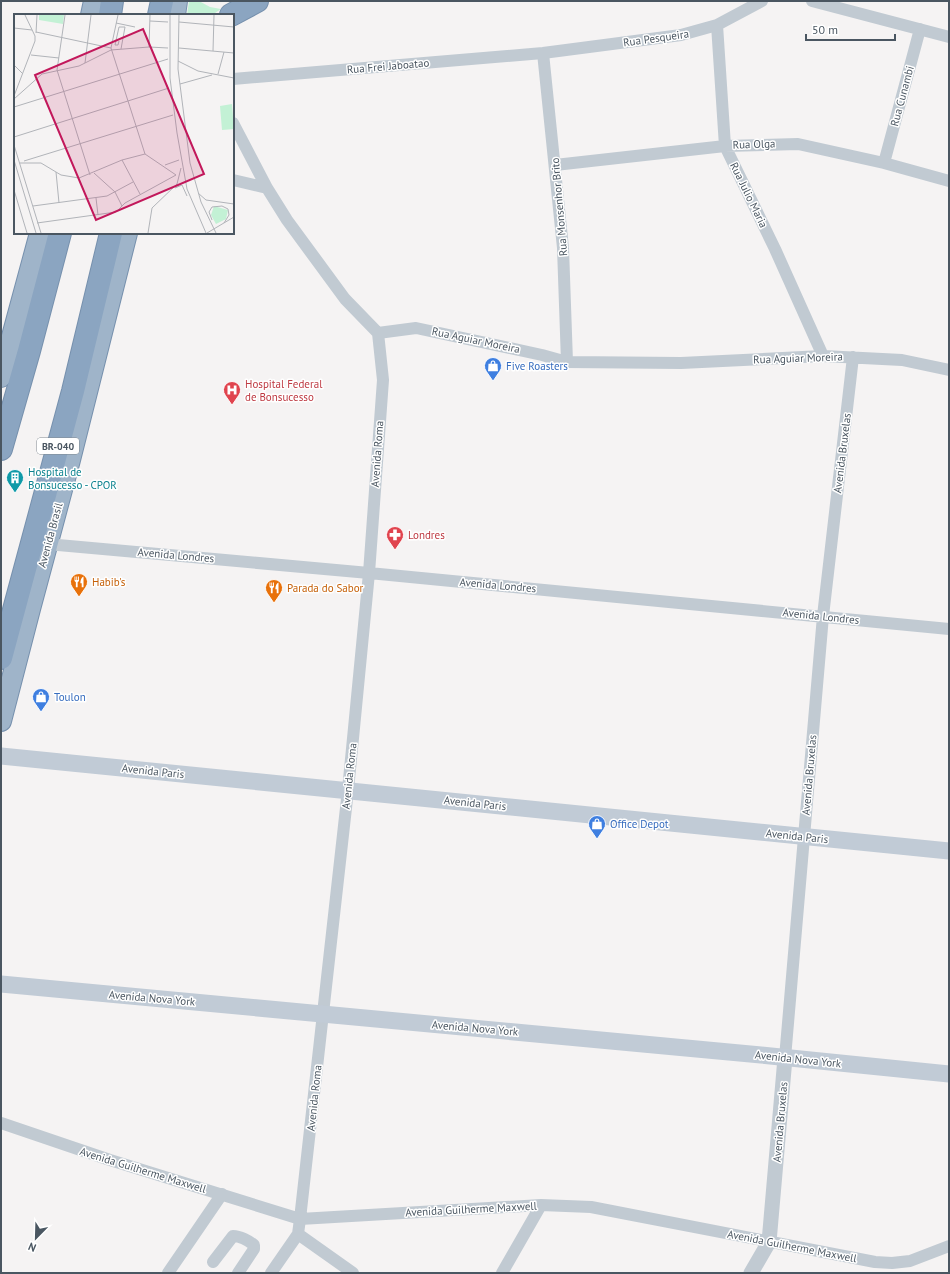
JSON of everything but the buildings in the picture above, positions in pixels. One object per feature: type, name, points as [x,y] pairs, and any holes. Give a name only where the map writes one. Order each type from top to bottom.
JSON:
[{"type":"highway","points":[[91,14],[94,1]]},
{"type":"highway","points":[[110,14],[112,1]]},
{"type":"highway","points":[[160,14],[162,1]]},
{"type":"highway","points":[[175,14],[177,1]]},
{"type":"highway","points":[[233,14],[257,1]]},
{"type":"highway","points":[[1,377],[40,234]]},
{"type":"highway","points":[[1,449],[60,234]]},
{"type":"highway","name":"Avenida Brasil","points":[[1,658],[73,391],[111,234]]},
{"type":"highway","name":"Avenida Brasil","points":[[1,721],[128,234]]},
{"type":"main road","name":"Avenida Paris","points":[[1,756],[949,851]]},
{"type":"main road","name":"Avenida Nova York","points":[[1,984],[949,1074]]},
{"type":"street","name":"Rua Pesqueira","points":[[543,52],[681,35],[717,25],[762,1]]},
{"type":"street","points":[[812,1],[949,37]]},
{"type":"street","name":"Rua Julio Maria","points":[[717,25],[725,146],[775,249],[823,356]]},
{"type":"street","name":"Rua Cunambi","points":[[884,163],[920,29]]},
{"type":"street","name":"Rua Frei Jaboatao","points":[[234,79],[543,52]]},
{"type":"street","name":"Rua Monsenhor Brito","points":[[543,52],[563,248],[567,362]]},
{"type":"street","points":[[234,125],[266,188],[287,220],[345,299],[378,333]]},
{"type":"street","name":"Rua Olga","points":[[555,165],[725,146],[798,144],[884,163],[949,181]]},
{"type":"street","points":[[234,180],[266,188]]},
{"type":"street","name":"Rua Aguiar Moreira","points":[[378,333],[416,328],[526,351],[567,362],[682,363],[823,356],[902,360],[949,370]]},
{"type":"street","name":"Avenida Roma","points":[[298,1234],[348,790],[369,573],[383,380],[378,333]]},
{"type":"street","name":"Avenida Bruxelas","points":[[769,1242],[823,616],[853,357]]},
{"type":"street","name":"Avenida Londres","points":[[47,544],[369,573],[949,629]]},
{"type":"street","name":"Avenida Guilherme Maxwell","points":[[3,1128],[300,1219],[541,1205],[591,1207],[875,1262],[886,1263],[910,1261],[949,1246]]},
{"type":"street","points":[[168,1273],[222,1194]]},
{"type":"street","points":[[502,1273],[541,1205]]},
{"type":"street","points":[[271,1273],[298,1234],[353,1273]]},
{"type":"street","points":[[213,1262],[233,1236],[251,1242],[254,1245],[254,1249],[238,1273]]},
{"type":"street","points":[[751,1273],[769,1242]]},
{"type":"green space","points":[[189,1],[199,1],[210,7],[221,9],[214,14],[187,14]]},
{"type":"place","name":"Five Roasters","points":[[493,381]]},
{"type":"place","name":"Hospital Federal de Bonsucesso","points":[[232,405]]},
{"type":"place","name":"Hospital de Bonsucesso - CPOR","points":[[15,493]]},
{"type":"place","name":"Londres","points":[[395,550]]},
{"type":"place","name":"Habib's","points":[[79,597]]},
{"type":"place","name":"Parada do Sabor","points":[[274,603]]},
{"type":"place","name":"Toulon","points":[[41,712]]},
{"type":"place","name":"Office Depot","points":[[597,839]]}]
